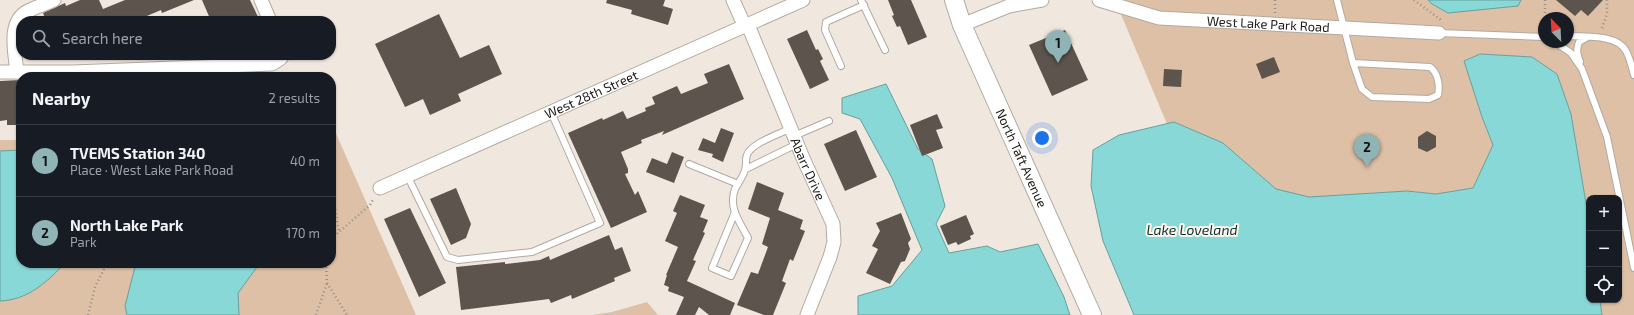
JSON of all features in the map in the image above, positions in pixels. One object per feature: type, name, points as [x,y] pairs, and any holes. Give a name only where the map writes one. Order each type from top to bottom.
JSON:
[{"type":"main road","name":"North Taft Avenue","points":[[954,0],[962,25],[1092,315]]},
{"type":"street","points":[[22,16],[27,12],[54,0]]},
{"type":"street","points":[[261,0],[268,16]]},
{"type":"street","name":"Abarr Drive","points":[[733,0],[831,217],[835,236],[830,257],[807,315]]},
{"type":"street","name":"West 28th Street","points":[[380,188],[803,0]]},
{"type":"street","points":[[962,25],[1008,6],[1042,0]]},
{"type":"street","name":"West Lake Park Road","points":[[1099,0],[1159,18],[1344,28],[1442,28]]},
{"type":"street","points":[[16,23],[14,29],[16,58]]},
{"type":"street","points":[[16,60],[17,72]]},
{"type":"street","points":[[0,72],[73,72],[272,64],[278,60]]},
{"type":"lane","points":[[1337,0],[1352,63],[1362,89],[1372,97],[1429,99],[1438,95],[1439,87],[1435,71],[1430,67],[1352,63]]},
{"type":"lane","points":[[841,66],[825,30],[826,22],[862,3],[885,50]]},
{"type":"lane","points":[[1442,28],[1538,36]]},
{"type":"lane","points":[[1574,37],[1610,39],[1622,45],[1626,51],[1634,75]]},
{"type":"lane","points":[[1588,38],[1579,42],[1576,52],[1607,137],[1634,268]]},
{"type":"lane","points":[[1564,48],[1571,53],[1582,69]]},
{"type":"lane","points":[[407,175],[447,257],[458,260],[532,252],[600,223],[551,112]]},
{"type":"lane","points":[[746,169],[794,136],[829,121]]},
{"type":"lane","points":[[735,212],[712,268],[731,276],[748,238],[735,212],[732,201],[738,184],[746,169],[747,155],[752,148],[762,142],[794,136]]},
{"type":"lane","points":[[689,164],[738,184]]},
{"type":"path","points":[[1414,0],[1442,28]]},
{"type":"path","points":[[1545,0],[1545,12]]},
{"type":"path","points":[[1598,38],[1607,14],[1607,0]]},
{"type":"path","points":[[336,235],[370,205],[380,188]]},
{"type":"path","points":[[336,213],[339,232]]},
{"type":"path","points":[[88,315],[95,287],[104,268]]},
{"type":"path","points":[[316,315],[327,282],[326,268]]},
{"type":"path","points":[[327,282],[347,315]]},
{"type":"shaded area","points":[[1115,0],[1634,0],[1634,315],[1602,315],[1600,303],[1622,303],[1622,195],[1586,195],[1586,203],[1571,114],[1557,74],[1532,57],[1480,54],[1465,61],[1482,117],[1493,145],[1473,188],[1436,194],[1407,191],[1309,197],[1276,189],[1223,143],[1174,122],[1167,124]]},
{"type":"shaded area","points":[[336,134],[416,315],[0,315],[0,140],[16,140],[16,268],[336,268]]},
{"type":"shaded area","points":[[647,302],[658,315],[592,315],[612,312]]},
{"type":"water","points":[[1428,0],[1521,0],[1518,6],[1448,13]]},
{"type":"water","name":"Lake Loveland","points":[[1480,54],[1532,57],[1557,74],[1571,114],[1586,203],[1586,303],[1600,303],[1602,315],[1134,315],[1103,241],[1091,186],[1093,150],[1119,135],[1174,122],[1223,143],[1276,189],[1309,197],[1407,191],[1436,194],[1473,188],[1493,145],[1482,117],[1464,61]]},
{"type":"water","points":[[886,84],[918,149],[932,159],[945,206],[936,224],[949,253],[987,246],[1000,252],[1038,244],[1064,297],[1070,315],[858,315],[858,296],[892,286],[922,250],[892,178],[860,119],[842,113],[842,98]]},
{"type":"water","points":[[16,150],[16,268],[60,268],[44,283],[28,294],[10,300],[0,301],[0,151]]},
{"type":"water","points":[[135,268],[256,268],[238,293],[239,315],[127,315],[125,306]]},
{"type":"building","points":[[80,0],[99,0],[103,9],[125,0],[194,0],[162,13],[161,10],[147,16],[44,16],[43,13],[65,3],[66,6]]},
{"type":"building","points":[[202,0],[250,0],[258,16],[209,16]]},
{"type":"building","points":[[607,0],[665,0],[663,6],[673,9],[668,25],[631,14],[632,10],[606,3]]},
{"type":"building","points":[[888,0],[911,0],[927,37],[908,45],[900,26],[897,27],[892,16],[894,15]]},
{"type":"building","points":[[1556,0],[1603,0],[1588,16],[1581,10],[1575,16],[1574,12],[1570,12]]},
{"type":"building","points":[[439,14],[460,58],[489,45],[502,74],[458,94],[461,101],[430,115],[423,99],[405,107],[375,44]]},
{"type":"building","points":[[807,30],[816,50],[818,49],[823,59],[820,61],[829,80],[810,89],[787,39]]},
{"type":"building","points":[[1065,30],[1088,80],[1052,96],[1029,45]]},
{"type":"building","points":[[1274,57],[1280,72],[1262,79],[1256,64]]},
{"type":"building","points":[[729,64],[744,99],[662,135],[664,131],[641,140],[642,143],[621,152],[628,169],[628,173],[625,174],[635,195],[638,191],[647,212],[611,228],[568,133],[602,118],[603,120],[623,111],[627,119],[646,111],[645,108],[655,104],[652,97],[677,86],[681,94],[708,83],[704,74]]},
{"type":"building","points":[[1164,69],[1182,70],[1181,87],[1163,86]]},
{"type":"building","points":[[16,80],[16,125],[7,125],[7,120],[0,121],[0,81]]},
{"type":"building","points":[[937,114],[943,128],[936,130],[943,148],[922,156],[910,125]]},
{"type":"building","points":[[721,128],[734,133],[723,162],[712,157],[713,154],[698,150],[703,138],[715,143]]},
{"type":"building","points":[[856,130],[877,177],[845,191],[824,144]]},
{"type":"building","points":[[1427,131],[1436,136],[1436,147],[1427,152],[1418,148],[1418,137]]},
{"type":"building","points":[[672,152],[684,157],[674,183],[646,172],[652,158],[667,164]]},
{"type":"building","points":[[757,182],[784,193],[778,210],[803,220],[800,229],[805,231],[793,261],[790,259],[782,281],[786,283],[773,315],[764,315],[737,305],[751,272],[758,274],[768,247],[762,244],[770,218],[748,209]]},
{"type":"building","points":[[456,188],[471,224],[466,238],[451,245],[430,199]]},
{"type":"building","points":[[680,195],[705,205],[700,217],[708,220],[703,232],[705,233],[693,260],[696,261],[687,281],[735,303],[730,315],[709,315],[699,307],[695,315],[676,315],[684,297],[668,291],[669,287],[664,285],[666,275],[678,247],[665,241],[677,213],[673,211]]},
{"type":"building","points":[[410,208],[446,283],[419,297],[384,219]]},
{"type":"building","points":[[901,213],[911,239],[908,243],[910,249],[905,261],[901,262],[890,284],[866,273],[878,249],[872,246],[880,231],[876,223]]},
{"type":"building","points":[[966,215],[974,234],[970,236],[971,239],[958,245],[956,242],[948,245],[940,226]]},
{"type":"building","points":[[609,235],[615,250],[622,247],[631,271],[614,278],[615,281],[572,299],[571,295],[551,303],[549,299],[461,310],[456,267],[540,260],[549,256],[550,260]]},
{"type":"place","name":"TVEMS Station 340","points":[[1058,63]]},
{"type":"place","name":"North Lake Park","points":[[1367,167]]}]
